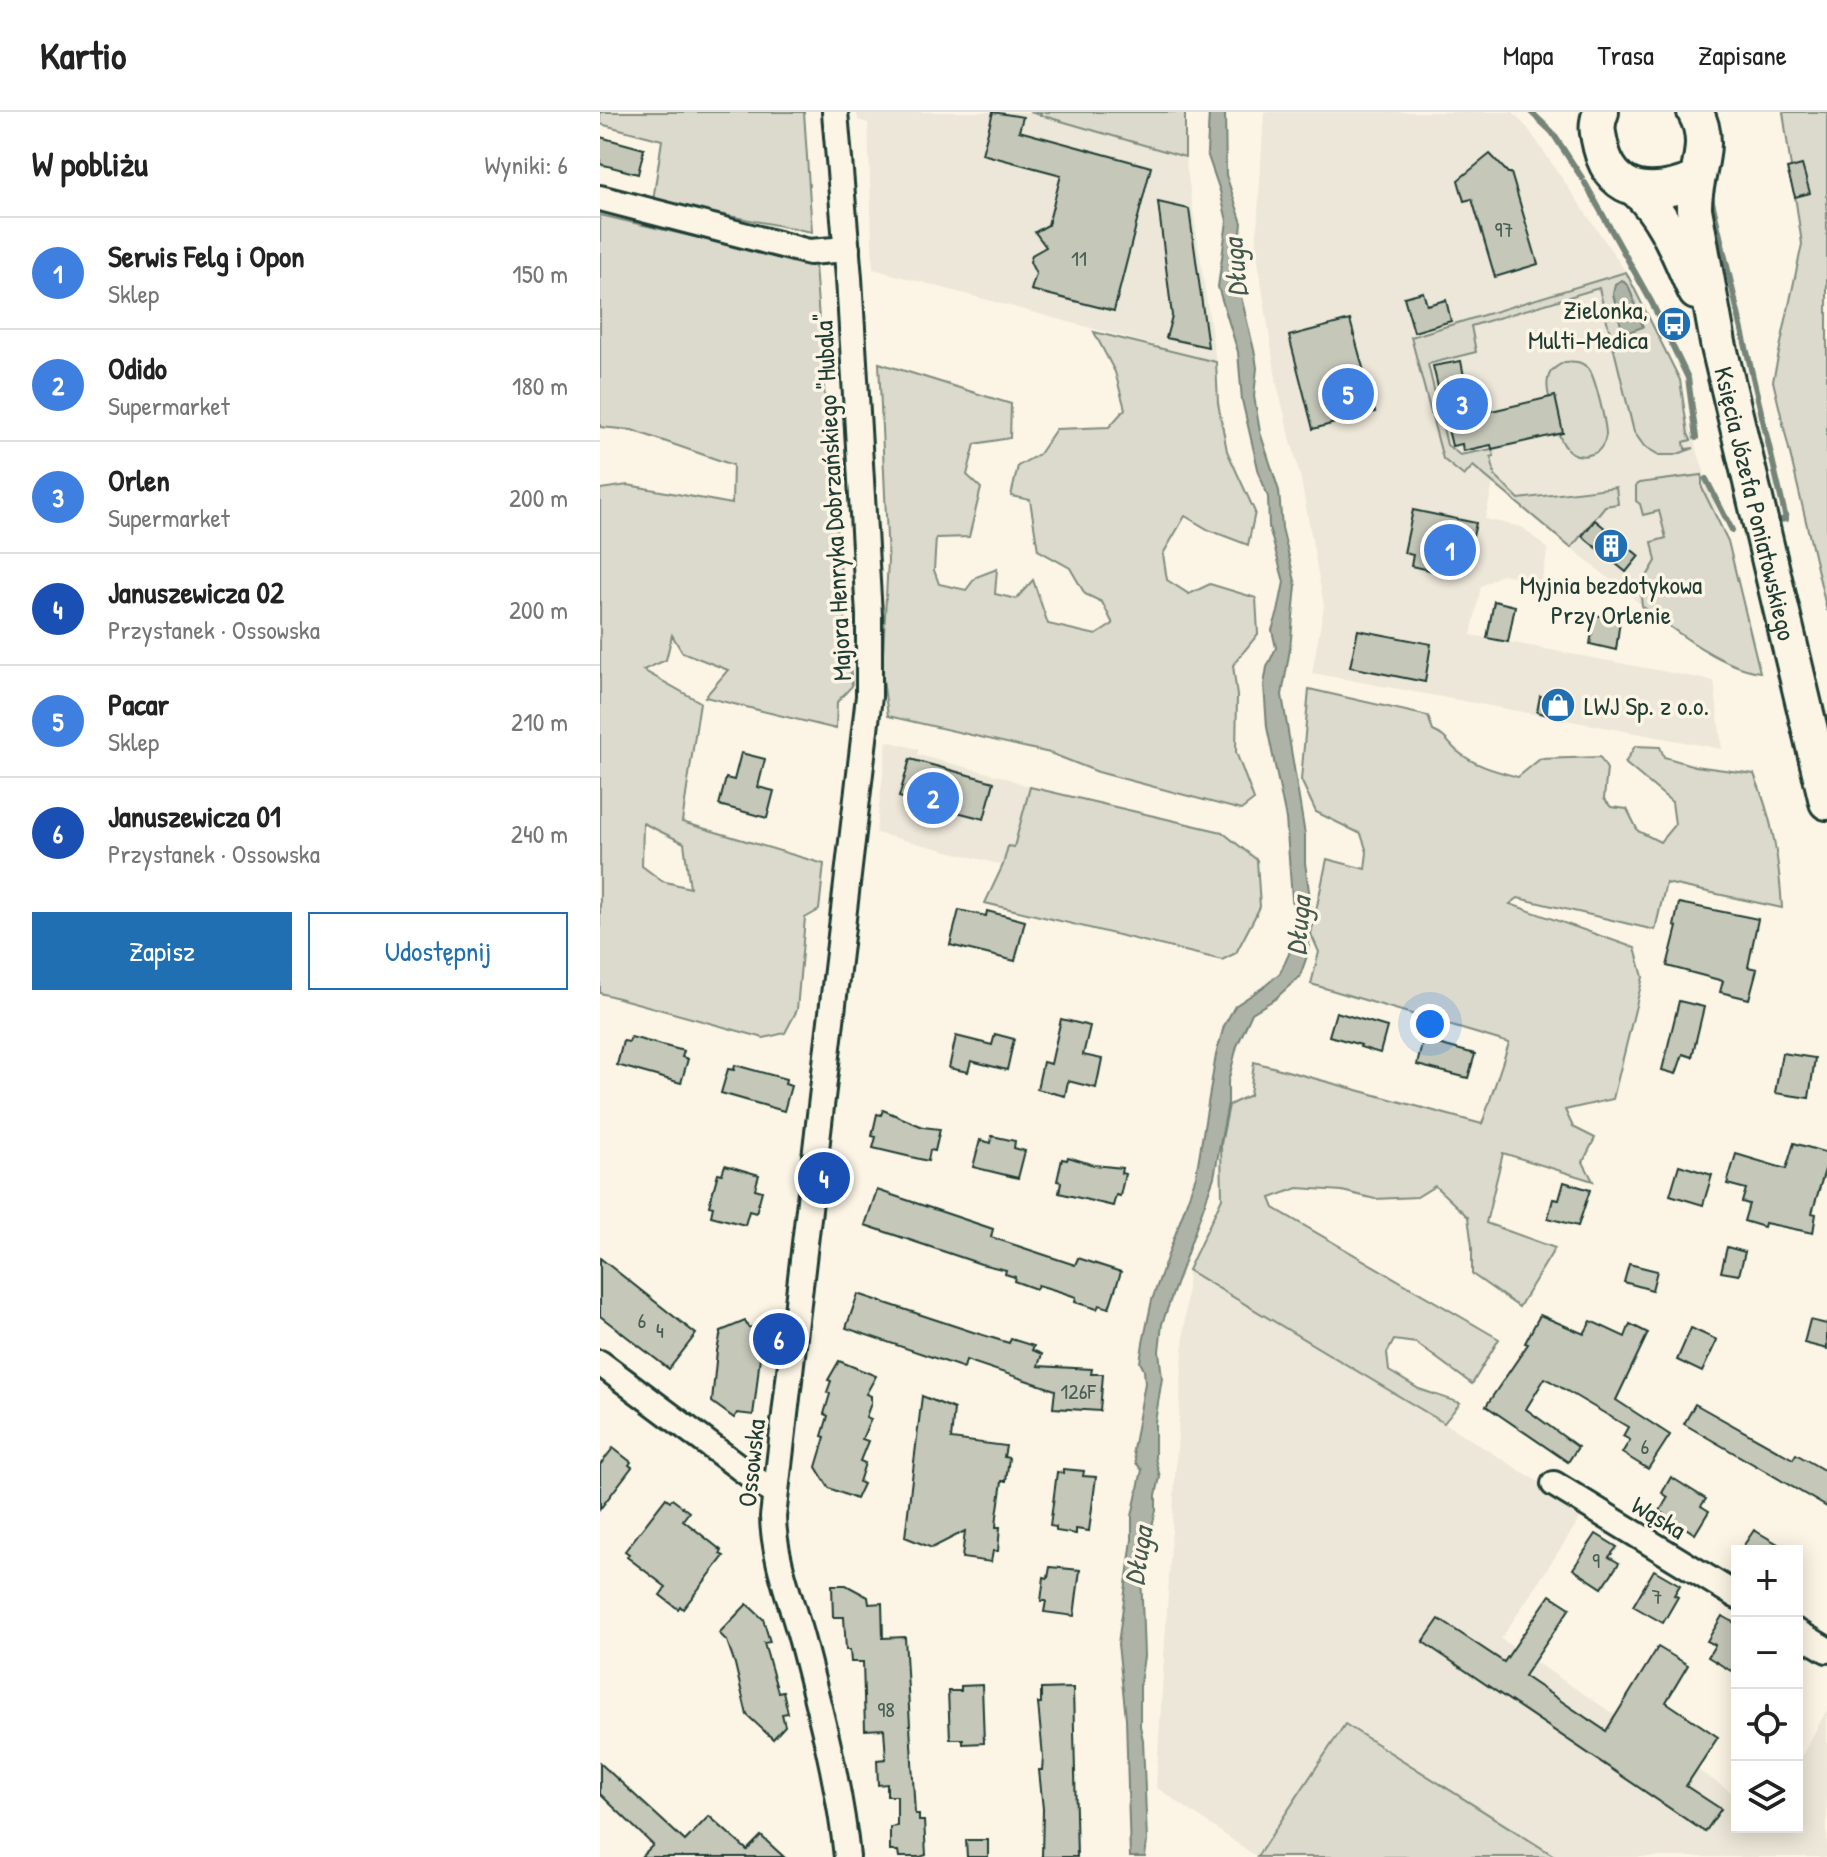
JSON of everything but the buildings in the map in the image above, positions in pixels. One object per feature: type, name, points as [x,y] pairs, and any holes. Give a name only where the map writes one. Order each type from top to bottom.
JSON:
[{"type":"main road","name":"Księcia Józefa Poniatowskiego","points":[[1695,112],[1703,132],[1704,147],[1696,180],[1694,209],[1718,343],[1827,802]]},
{"type":"main road","name":"Księcia Józefa Poniatowskiego","points":[[1594,117],[1609,171],[1616,180],[1637,190],[1648,200],[1667,226],[1718,343]]},
{"type":"main road","points":[[1637,190],[1674,187],[1696,180]]},
{"type":"street","name":"Majora Henryka Dobrzańskiego \"Hubala\"","points":[[826,1069],[870,670],[847,249],[835,112]]},
{"type":"street","points":[[600,198],[809,252],[847,249]]},
{"type":"street","name":"Ossowska","points":[[826,1069],[773,1517],[775,1544],[836,1789],[847,1857]]},
{"type":"street","points":[[600,1363],[775,1494]]},
{"type":"street","name":"Wąska","points":[[1554,1484],[1731,1592]]},
{"type":"street","points":[[1803,1636],[1827,1650]]},
{"type":"shaded area","points":[[600,112],[804,112],[812,232],[653,201],[662,140],[600,124]]},
{"type":"shaded area","points":[[857,112],[1030,112],[1185,157],[1216,362],[873,269],[868,123],[858,120]]},
{"type":"shaded area","points":[[1030,112],[1185,112],[1185,157]]},
{"type":"shaded area","points":[[1264,112],[1513,112],[1529,130],[1626,272],[1669,362],[1732,559],[1639,603],[1493,484],[1485,519],[1522,527],[1548,549],[1541,583],[1503,574],[1481,586],[1471,635],[1714,681],[1722,749],[1312,673],[1324,606],[1301,480],[1277,385],[1256,248]]},
{"type":"shaded area","points":[[1783,112],[1827,112],[1827,611],[1773,381],[1802,244]]},
{"type":"shaded area","points":[[600,215],[815,265],[828,442],[852,686],[837,702],[836,729],[705,697],[728,670],[682,652],[672,635],[666,660],[643,670],[700,702],[682,822],[824,864],[819,910],[805,918],[797,1010],[785,1033],[764,1038],[600,993],[600,489],[628,485],[732,504],[733,465],[632,430],[600,427]],"holes":[[[643,823],[684,843],[690,888],[662,881],[642,866]]]},
{"type":"shaded area","points":[[1626,272],[1680,380],[1691,440],[1684,442],[1685,449],[1694,448],[1675,455],[1659,455],[1644,446],[1634,432],[1599,288],[1471,326],[1476,352],[1428,364],[1447,445],[1460,455],[1492,449],[1495,476],[1519,499],[1616,487],[1618,504],[1605,506],[1571,548],[1473,466],[1464,476],[1443,459],[1411,337]]},
{"type":"shaded area","points":[[1094,332],[1216,362],[1218,403],[1227,451],[1255,512],[1248,545],[1209,530],[1185,516],[1163,554],[1167,580],[1189,594],[1210,584],[1256,598],[1258,634],[1233,665],[1237,696],[1236,752],[1254,800],[1241,810],[1098,772],[1050,753],[888,716],[882,672],[888,560],[879,363],[1011,404],[1010,438],[975,444],[967,475],[981,488],[969,537],[936,538],[934,570],[939,584],[966,590],[976,577],[997,569],[995,594],[1016,599],[1033,580],[1048,624],[1096,635],[1113,624],[1102,602],[1085,594],[1070,568],[1038,550],[1030,500],[1011,496],[1018,466],[1039,454],[1056,429],[1109,427],[1125,409],[1115,372]]},
{"type":"shaded area","points":[[1577,362],[1588,368],[1597,389],[1606,435],[1602,447],[1592,454],[1582,456],[1568,450],[1556,427],[1548,378],[1557,366]]},
{"type":"shaded area","points":[[1702,475],[1702,488],[1728,541],[1760,672],[1714,655],[1642,606],[1640,588],[1656,561],[1652,542],[1666,538],[1659,511],[1643,515],[1636,501],[1636,485]]},
{"type":"shaded area","points":[[1309,689],[1428,716],[1433,731],[1471,761],[1518,777],[1540,759],[1600,757],[1607,769],[1604,799],[1611,807],[1627,809],[1638,831],[1660,842],[1675,824],[1672,802],[1625,763],[1635,746],[1660,747],[1664,757],[1695,766],[1754,774],[1774,840],[1782,908],[1666,883],[1655,930],[1518,898],[1510,904],[1635,948],[1643,977],[1613,1099],[1565,1110],[1573,1127],[1595,1138],[1583,1162],[1593,1181],[1503,1153],[1486,1223],[1555,1248],[1519,1307],[1472,1274],[1468,1217],[1435,1186],[1417,1197],[1375,1199],[1342,1191],[1298,1188],[1270,1198],[1274,1208],[1499,1339],[1472,1384],[1416,1343],[1394,1340],[1387,1353],[1389,1371],[1419,1389],[1460,1403],[1444,1423],[1188,1270],[1222,1198],[1221,1144],[1229,1105],[1250,1095],[1254,1062],[1482,1124],[1509,1043],[1311,984],[1319,952],[1311,934],[1327,859],[1365,869],[1367,852],[1361,834],[1316,812],[1301,780]]},
{"type":"shaded area","points":[[887,741],[918,749],[918,755],[1004,777],[1030,787],[1014,848],[1008,847],[1003,865],[876,833]]},
{"type":"shaded area","points":[[1030,787],[1222,832],[1257,860],[1260,907],[1236,953],[1222,960],[985,903],[1003,865],[1008,846],[1014,847]]},
{"type":"shaded area","points":[[1188,1270],[1585,1511],[1501,1639],[1731,1792],[1731,1833],[1803,1833],[1803,1755],[1827,1709],[1827,1857],[1556,1857],[1345,1724],[1257,1857],[1156,1787]]},
{"type":"shaded area","points":[[1345,1724],[1556,1857],[1257,1857]]},
{"type":"water","name":"Długa","points":[[1209,112],[1225,112],[1226,175],[1242,223],[1236,276],[1257,368],[1254,396],[1260,432],[1279,491],[1282,528],[1296,585],[1282,695],[1305,835],[1305,863],[1313,919],[1300,976],[1275,999],[1252,1013],[1237,1046],[1228,1082],[1228,1103],[1214,1177],[1162,1324],[1159,1351],[1162,1378],[1155,1422],[1155,1458],[1160,1477],[1156,1510],[1141,1572],[1144,1656],[1140,1726],[1147,1841],[1145,1857],[1130,1857],[1126,1718],[1118,1644],[1132,1540],[1132,1516],[1142,1470],[1136,1463],[1133,1450],[1145,1383],[1140,1362],[1143,1343],[1152,1300],[1196,1176],[1216,1055],[1224,1026],[1235,1006],[1280,973],[1289,954],[1294,925],[1286,819],[1267,727],[1264,685],[1267,667],[1276,648],[1272,630],[1284,582],[1269,527],[1268,497],[1259,473],[1242,400],[1238,352],[1218,287],[1227,221],[1207,153]]},
{"type":"water","points":[[1622,280],[1629,287],[1643,327],[1623,334],[1613,294],[1615,284]]},
{"type":"waterway","points":[[1531,112],[1552,132],[1582,178]]},
{"type":"waterway","points":[[1585,183],[1652,303],[1688,378],[1696,438]]},
{"type":"waterway","points":[[1710,193],[1786,519],[1780,520]]},
{"type":"waterway","points":[[1706,479],[1732,530]]},
{"type":"place","name":"Zielonka, Multi-Medica","points":[[1674,324]]},
{"type":"place","name":"Pacar","points":[[1348,394]]},
{"type":"place","name":"Orlen","points":[[1462,404]]},
{"type":"place","name":"Myjnia bezdotykowa Przy Orlenie","points":[[1611,546]]},
{"type":"place","name":"Serwis Felg i Opon","points":[[1450,550]]},
{"type":"place","name":"LWJ Sp. z o.o.","points":[[1558,705]]},
{"type":"place","name":"Odido","points":[[933,798]]},
{"type":"place","name":"Januszewicza 02","points":[[824,1178]]},
{"type":"place","name":"Januszewicza 01","points":[[779,1339]]}]
